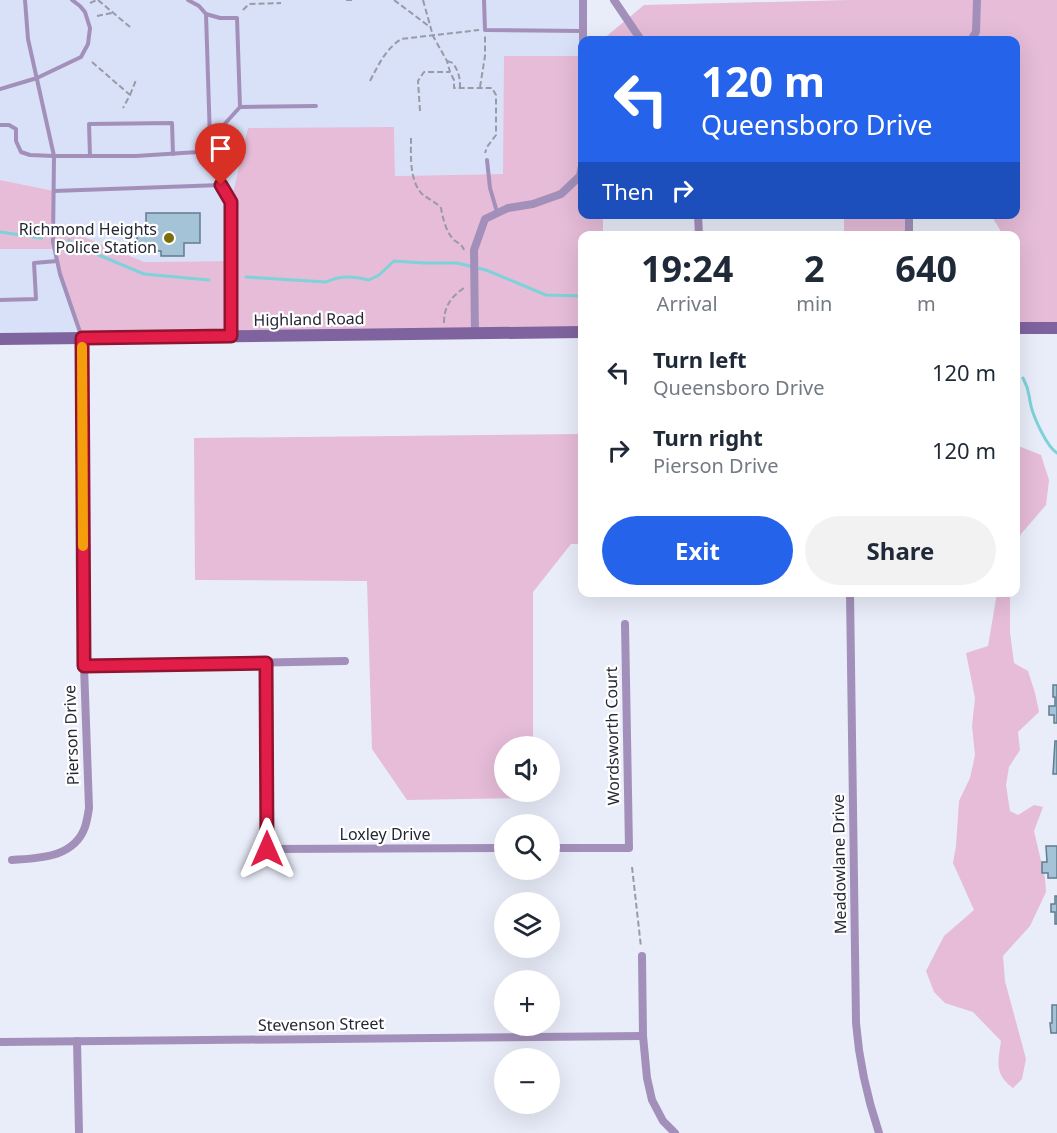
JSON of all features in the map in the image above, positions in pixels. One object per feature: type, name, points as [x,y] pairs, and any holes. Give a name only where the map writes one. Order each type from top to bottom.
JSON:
[{"type":"street","points":[[583,0],[583,36]]},
{"type":"street","points":[[614,0],[638,36]]},
{"type":"street","points":[[974,36],[977,0]]},
{"type":"street","points":[[475,334],[470,282],[474,250],[485,219],[508,208],[533,204],[561,194],[578,178]]},
{"type":"street","points":[[1020,328],[1057,328]]},
{"type":"street","name":"Highland Road","points":[[0,339],[578,332]]},
{"type":"street","name":"Pierson Drive","points":[[12,860],[45,858],[72,846],[85,827],[89,808],[84,666],[82,338]]},
{"type":"street","name":"Meadowlane Drive","points":[[850,597],[856,1023],[862,1069],[879,1133]]},
{"type":"street","name":"Wordsworth Court","points":[[560,848],[629,848],[625,624]]},
{"type":"street","points":[[84,666],[345,661]]},
{"type":"street","name":"Loxley Drive","points":[[266,663],[267,849],[494,848]]},
{"type":"street","points":[[642,956],[643,1036],[647,1078],[652,1100],[663,1121],[675,1133]]},
{"type":"street","name":"Stevenson Street","points":[[0,1042],[643,1036]]},
{"type":"street","points":[[77,1041],[79,1133]]},
{"type":"lane","points":[[25,0],[28,39],[54,156],[53,242],[60,274],[82,338]]},
{"type":"lane","points":[[0,89],[37,78],[81,57],[88,44],[90,28],[85,12],[72,0]]},
{"type":"lane","points":[[0,125],[9,125],[16,129],[16,141],[21,152],[30,155],[136,156],[198,152],[208,144],[240,106],[237,18],[220,18],[206,14],[199,6],[188,0]]},
{"type":"lane","points":[[484,0],[485,30],[549,31],[583,36]]},
{"type":"lane","points":[[206,14],[210,140]]},
{"type":"lane","points":[[240,106],[316,106]]},
{"type":"lane","points":[[90,156],[89,124],[172,123],[173,154]]},
{"type":"lane","points":[[487,160],[490,188],[497,213]]},
{"type":"lane","points":[[54,191],[221,185],[231,202],[231,336]]},
{"type":"lane","points":[[0,300],[36,298],[34,263],[57,261]]},
{"type":"path","points":[[90,3],[97,0],[130,27]]},
{"type":"path","points":[[346,0],[354,0]]},
{"type":"path","points":[[394,0],[430,27]]},
{"type":"path","points":[[423,0],[433,36],[447,61],[454,80],[454,88],[492,88],[496,95],[496,135],[484,154],[487,155],[487,160]]},
{"type":"path","points":[[243,10],[249,4],[281,3]]},
{"type":"path","points":[[98,16],[113,13]]},
{"type":"path","points":[[370,81],[382,58],[391,46],[401,39],[485,30],[485,56],[480,88]]},
{"type":"path","points":[[447,61],[453,63],[457,69],[460,76],[460,88]]},
{"type":"path","points":[[92,62],[130,95]]},
{"type":"path","points":[[420,111],[418,81],[424,72],[450,72]]},
{"type":"path","points":[[123,108],[136,80]]},
{"type":"path","points":[[411,138],[412,171],[416,184],[422,194],[441,208],[444,224],[453,238],[463,245],[465,258]]},
{"type":"path","points":[[444,325],[445,310],[452,297],[470,282]]},
{"type":"path","points":[[632,867],[642,956]]},
{"type":"shaded area","points":[[0,0],[583,0],[582,36],[578,36],[578,56],[504,57],[504,174],[395,176],[394,128],[231,261],[144,262],[53,224],[53,191],[0,180]]},
{"type":"shaded area","points":[[850,0],[1057,0],[1057,328],[1020,328],[1020,231],[1001,231],[993,219],[1020,219],[1020,36],[607,36],[644,5]]},
{"type":"shaded area","points":[[504,56],[578,56],[578,219],[602,219],[603,231],[578,231],[578,332],[82,338],[54,249],[0,249],[0,180],[54,191],[53,224],[144,262],[230,261],[231,202],[248,128],[394,127],[395,176],[503,174]]},
{"type":"shaded area","points":[[844,219],[909,219],[909,231],[844,231]]},
{"type":"shaded area","points":[[0,249],[54,249],[82,338],[0,339]]},
{"type":"shaded area","points":[[578,434],[578,544],[571,544],[533,592],[533,736],[494,736],[494,799],[407,800],[372,749],[367,581],[195,580],[194,438]]},
{"type":"shaded area","points":[[1020,447],[1041,455],[1049,480],[1046,505],[1020,537]]},
{"type":"shaded area","points":[[996,597],[1010,597],[1010,632],[1014,663],[1028,671],[1039,712],[1018,732],[1020,750],[1009,767],[1006,785],[1010,811],[1018,815],[1034,805],[1043,807],[1034,831],[1046,892],[1030,926],[1003,956],[1005,981],[1026,1059],[1022,1079],[1013,1088],[1000,1073],[998,1061],[1001,1041],[973,1012],[945,1003],[934,992],[926,971],[944,936],[974,910],[953,863],[959,801],[970,778],[975,755],[972,726],[975,698],[966,653],[988,646]]},
{"type":"building","name":"Richmond Heights Police Station","points":[[146,213],[200,213],[200,243],[184,243],[184,256],[161,256],[161,251],[137,251],[137,234],[146,233]]},
{"type":"building","points":[[1053,685],[1057,685],[1057,723],[1054,723],[1054,715],[1049,715],[1049,706],[1055,706]]},
{"type":"building","points":[[1055,741],[1057,741],[1057,774],[1053,774]]},
{"type":"building","points":[[1046,846],[1057,846],[1057,878],[1048,878],[1048,873],[1042,873],[1042,862],[1047,862]]},
{"type":"building","points":[[1055,896],[1057,896],[1057,924],[1055,924],[1055,912],[1051,912],[1051,904],[1055,904]]},
{"type":"building","points":[[1052,1005],[1057,1005],[1057,1033],[1051,1033]]},
{"type":"waterway","points":[[0,232],[42,238]]},
{"type":"waterway","points":[[69,240],[75,248],[94,253],[144,274],[209,280]]},
{"type":"waterway","points":[[246,277],[326,282],[347,277],[369,280],[379,275],[394,261],[457,263],[486,270],[546,295],[578,296]]},
{"type":"waterway","points":[[1023,378],[1038,425],[1049,445],[1057,453]]},
{"type":"slow traffic","points":[[82,347],[83,546]]},
{"type":"place","name":"Richmond Heights Police Station","points":[[169,238]]},
{"type":"route","points":[[221,185],[231,202],[231,336],[82,338],[84,666],[266,663],[267,849]]}]
